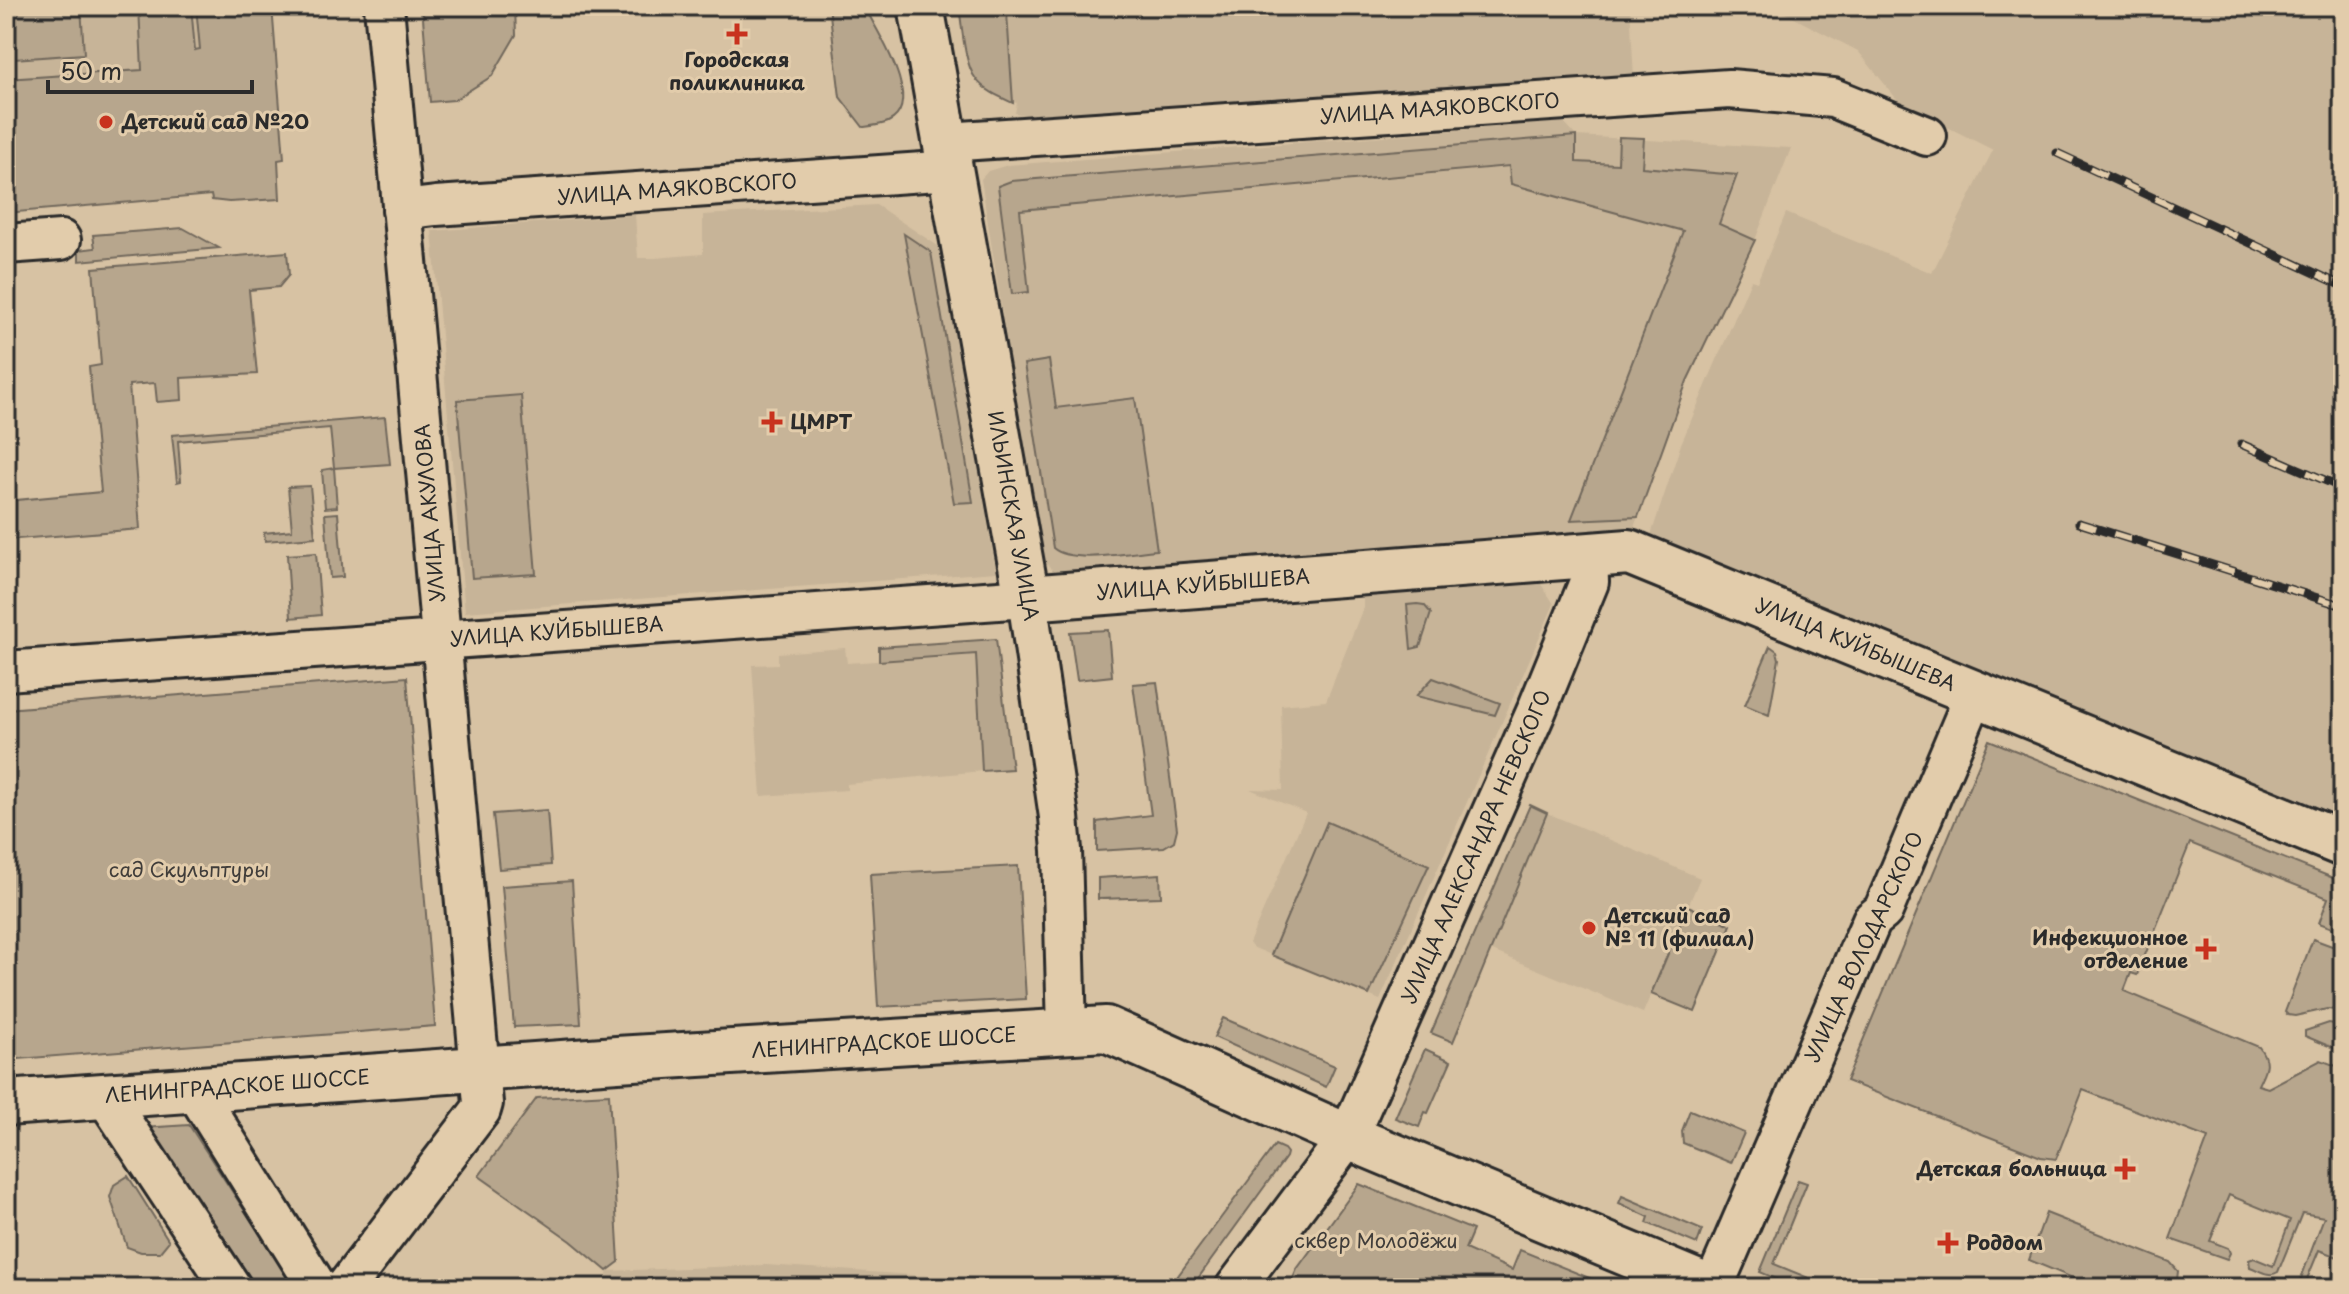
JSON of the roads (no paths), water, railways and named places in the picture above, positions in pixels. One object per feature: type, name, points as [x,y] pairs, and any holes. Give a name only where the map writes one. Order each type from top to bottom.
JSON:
[{"type":"main road","name":"ИЛЬИНСКАЯ УЛИЦА","points":[[921,6],[1027,598]]},
{"type":"main road","name":"УЛИЦА КУЙБЫШЕВА","points":[[1027,598],[1629,552],[2343,844]]},
{"type":"main road","name":"ЛЕНИНГРАДСКОЕ ШОССЕ","points":[[6,1103],[480,1068],[1106,1029],[1348,1137],[1712,1288]]},
{"type":"street","name":"УЛИЦА АКУЛОВА","points":[[345,1288],[481,1110],[483,1103],[384,6]]},
{"type":"street","name":"УЛИЦА МАЯКОВСКОГО","points":[[402,210],[949,156],[1729,89],[1833,98],[1927,136]]},
{"type":"street","points":[[6,244],[61,240]]},
{"type":"street","name":"УЛИЦА АЛЕКСАНДРА НЕВСКОГО","points":[[1235,1288],[1348,1137],[1536,712],[1589,582],[1588,554]]},
{"type":"street","name":"УЛИЦА КУЙБЫШЕВА","points":[[6,671],[1027,598]]},
{"type":"street","name":"ИЛЬИНСКАЯ УЛИЦА","points":[[1027,598],[1059,817],[1067,1030]]},
{"type":"street","name":"УЛИЦА ВОЛОДАРСКОГО","points":[[1712,1288],[1872,920],[1883,911],[1975,693]]},
{"type":"street","points":[[194,1089],[318,1288]]},
{"type":"street","points":[[105,1096],[232,1288]]},
{"type":"railway","points":[[2057,153],[2343,286]]},
{"type":"railway","points":[[2241,444],[2343,488]]},
{"type":"railway","points":[[2079,523],[2343,606]]},
{"type":"place","name":"Городская поликлиника","points":[[737,34]]},
{"type":"place","name":"Детский сад №20","points":[[106,122]]},
{"type":"place","name":"ЦМРТ","points":[[772,422]]},
{"type":"place","name":"Детский сад № 11 (филиал)","points":[[1589,928]]},
{"type":"place","name":"Инфекционное отделение","points":[[2206,949]]},
{"type":"place","name":"Детская больница","points":[[2125,1169]]},
{"type":"place","name":"Роддом","points":[[1948,1243]]},
{"type":"park label","name":"сад Скульптуры","points":[[189,870]]},
{"type":"park label","name":"сквер Молодёжи","points":[[1376,1241]]}]
